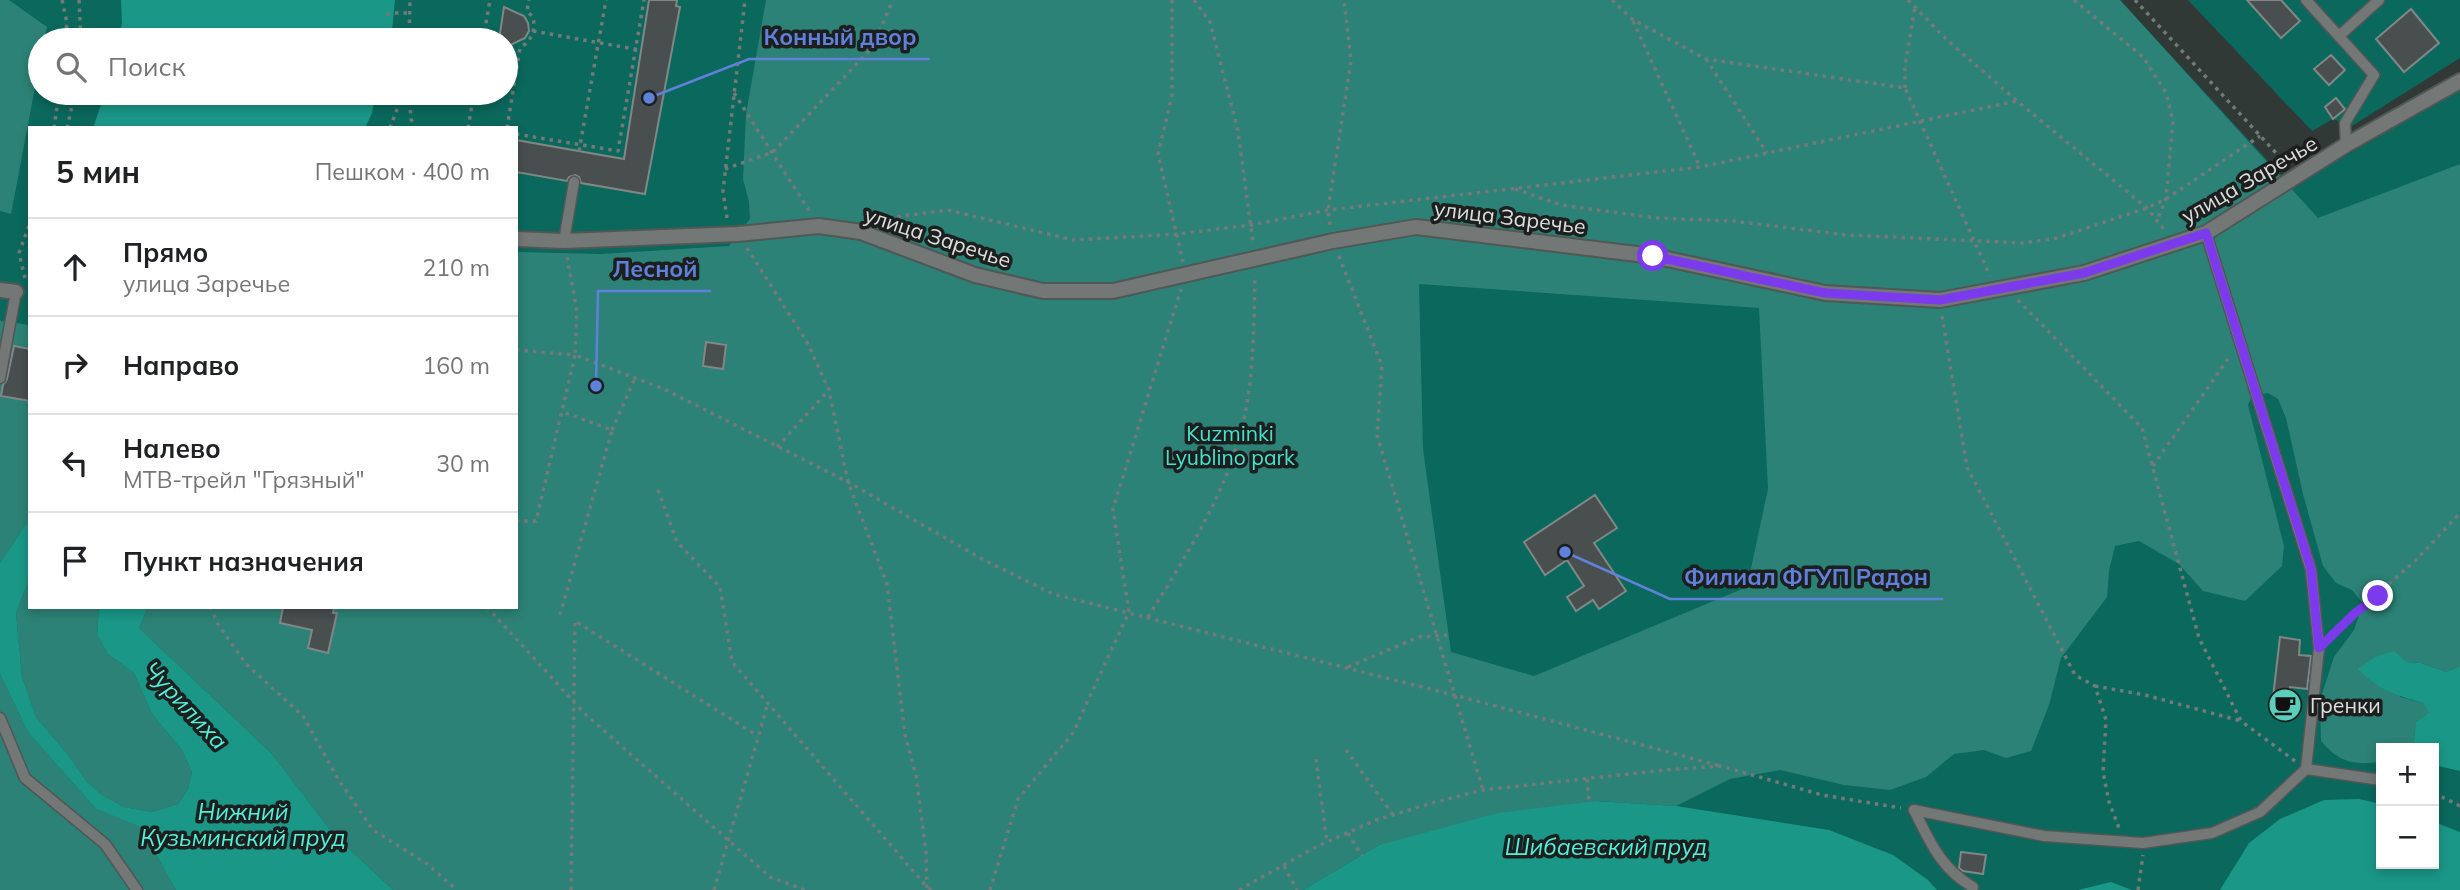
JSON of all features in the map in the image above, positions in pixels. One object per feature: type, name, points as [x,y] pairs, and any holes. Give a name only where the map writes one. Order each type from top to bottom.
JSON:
[{"type":"street","name":"улица Заречье","points":[[518,239],[564,242],[738,234],[819,226],[861,232],[975,275],[1043,290],[1114,291],[1333,241],[1416,227],[1653,256],[1825,293],[1940,300],[2084,273],[2206,233],[2346,145],[2460,81]]},
{"type":"street","points":[[0,290],[16,292]]},
{"type":"lane","points":[[2305,0],[2374,75],[2345,123],[2346,145]]},
{"type":"lane","points":[[2339,36],[2379,0]]},
{"type":"lane","points":[[564,242],[574,182]]},
{"type":"lane","points":[[1914,810],[2043,836],[2143,843],[2212,833],[2260,811],[2306,769],[2319,648],[2311,569],[2206,233]]},
{"type":"lane","points":[[0,378],[16,292]]},
{"type":"lane","points":[[0,718],[25,778],[105,844],[137,890]]},
{"type":"lane","points":[[2306,769],[2376,779]]},
{"type":"lane","points":[[1914,810],[1937,855],[1957,878],[1973,887]]},
{"type":"path","points":[[62,0],[66,28]]},
{"type":"path","points":[[79,0],[80,28]]},
{"type":"path","points":[[409,28],[410,0]]},
{"type":"path","points":[[485,28],[490,0]]},
{"type":"path","points":[[518,60],[520,48],[528,43],[533,31],[533,17],[527,11],[528,0]]},
{"type":"path","points":[[579,151],[606,0]]},
{"type":"path","points":[[518,134],[618,151],[638,49],[644,0]]},
{"type":"path","points":[[745,0],[723,191],[727,218],[807,342],[829,390],[848,482],[887,584],[905,734],[916,775],[929,889]]},
{"type":"path","points":[[725,169],[773,152],[872,48],[892,0]]},
{"type":"path","points":[[990,890],[1018,799],[1073,733],[1129,612],[1113,509],[1186,274],[1158,154],[1172,96],[1172,0]]},
{"type":"path","points":[[1149,617],[1193,545],[1227,473],[1246,410],[1254,323],[1255,258],[1235,119],[1210,22],[1194,0]]},
{"type":"path","points":[[1344,0],[1351,61],[1328,210],[1333,241],[1382,366],[1377,435],[1483,790]]},
{"type":"path","points":[[1612,0],[1632,19],[1706,59],[1905,88]]},
{"type":"path","points":[[1908,0],[1947,40],[2017,101],[2147,208],[2176,243]]},
{"type":"path","points":[[2074,0],[2144,57],[2166,93],[2173,121],[2166,199],[2157,221]]},
{"type":"path","points":[[2135,0],[2297,176]]},
{"type":"path","points":[[1915,5],[1905,65],[1905,88],[1975,241],[2000,287],[2142,428],[2199,638],[2241,721]]},
{"type":"path","points":[[395,13],[410,13]]},
{"type":"path","points":[[1632,19],[1700,167]]},
{"type":"path","points":[[533,31],[638,49]]},
{"type":"path","points":[[1706,59],[1766,153]]},
{"type":"path","points":[[734,93],[819,226]]},
{"type":"path","points":[[871,220],[948,210],[1073,240],[1177,234],[1251,225],[1328,210],[1700,167],[2017,101]]},
{"type":"path","points":[[54,126],[57,105]]},
{"type":"path","points":[[67,126],[72,105]]},
{"type":"path","points":[[391,126],[399,105]]},
{"type":"path","points":[[410,105],[414,126]]},
{"type":"path","points":[[468,126],[472,105]]},
{"type":"path","points":[[507,126],[511,105]]},
{"type":"path","points":[[1513,189],[1561,205],[1656,218],[1733,221],[1846,235],[2024,243],[2057,238],[2147,208],[2166,199],[2260,136]]},
{"type":"path","points":[[25,278],[19,253],[28,226]]},
{"type":"path","points":[[518,521],[536,521],[575,355],[577,311],[564,242]]},
{"type":"path","points":[[1940,300],[1967,467],[2075,675],[2095,686],[2145,695],[2241,721],[2306,769]]},
{"type":"path","points":[[518,350],[575,355],[664,389],[848,482],[982,559],[1053,594],[1454,695],[1822,795],[1914,810]]},
{"type":"path","points":[[2153,466],[2234,351]]},
{"type":"path","points":[[560,614],[612,430],[635,378]]},
{"type":"path","points":[[778,447],[829,390]]},
{"type":"path","points":[[563,412],[612,430]]},
{"type":"path","points":[[658,490],[677,542],[720,587],[732,662],[929,889]]},
{"type":"path","points":[[2319,648],[2417,559],[2460,513]]},
{"type":"path","points":[[211,609],[218,624],[246,664],[303,716],[338,779],[373,830],[426,863],[457,890]]},
{"type":"path","points":[[489,609],[574,702],[728,840],[770,877],[805,890]]},
{"type":"path","points":[[572,890],[575,621],[758,736]]},
{"type":"path","points":[[1346,667],[1419,637],[1448,635]]},
{"type":"path","points":[[2095,686],[2106,720],[2103,772],[2109,802],[2124,841]]},
{"type":"path","points":[[714,890],[768,703]]},
{"type":"path","points":[[1346,750],[1393,815]]},
{"type":"path","points":[[1316,759],[1326,843]]},
{"type":"path","points":[[1239,890],[1348,833],[1393,815],[1483,790],[1721,766]]},
{"type":"path","points":[[1587,779],[1589,802]]},
{"type":"path","points":[[2439,796],[2460,806]]},
{"type":"path","points":[[1348,833],[1362,856]]},
{"type":"path","points":[[2138,890],[2144,850]]},
{"type":"path","points":[[1284,866],[1297,890]]},
{"type":"green space","name":"Kuzminki Lyublino park","points":[[0,0],[2120,0],[2292,187],[2460,89],[2460,890],[0,890]]},
{"type":"green space","points":[[0,0],[9,0],[47,27],[28,28],[28,105],[32,105],[11,214],[0,211]]},
{"type":"green space","name":"Kuzminki Lyublino park","points":[[766,0],[2120,0],[2318,218],[2460,164],[2460,666],[2446,672],[2421,663],[2406,662],[2400,697],[2423,703],[2430,713],[2416,723],[2414,743],[2376,743],[2376,762],[2362,763],[2341,758],[2321,741],[2320,700],[2334,657],[2354,630],[2363,604],[2352,590],[2336,583],[2323,566],[2286,418],[2278,399],[2268,393],[2252,396],[2248,405],[2284,546],[2282,566],[2245,601],[2203,591],[2179,564],[2139,541],[2115,546],[2107,597],[2061,658],[2049,705],[2031,751],[2006,758],[1984,750],[1954,754],[1926,777],[1890,790],[1844,785],[1780,770],[1730,779],[1676,806],[1596,801],[1379,845],[1303,890],[393,890],[334,835],[272,754],[139,628],[147,609],[518,609],[518,252],[601,254],[729,246],[750,219],[743,179],[746,114]],"holes":[[[1419,284],[1759,308],[1768,489],[1747,587],[1534,676],[1451,652],[1423,449]]]},
{"type":"green space","points":[[2188,0],[2460,0],[2460,58],[2352,126],[2333,119],[2312,131]]},
{"type":"green space","points":[[0,321],[28,325],[28,521],[0,563]]},
{"type":"green space","points":[[28,582],[28,609],[99,609],[97,635],[108,654],[134,673],[152,714],[182,750],[192,772],[188,789],[178,804],[152,812],[124,807],[102,795],[86,781],[36,717],[22,677],[16,613]]},
{"type":"green space","points":[[0,674],[28,732],[96,809],[141,826],[176,890],[0,890]]},
{"type":"water","points":[[121,0],[395,0],[392,28],[121,28]]},
{"type":"water","points":[[101,105],[374,105],[366,126],[94,126]]},
{"type":"water","name":"Нижний Кузьминский пруд","points":[[28,521],[28,582],[16,613],[22,677],[36,717],[86,781],[102,795],[124,807],[152,812],[178,804],[188,789],[192,772],[182,750],[152,714],[134,673],[108,654],[97,635],[99,609],[147,609],[139,628],[272,754],[334,835],[393,890],[176,890],[141,827],[96,809],[28,732],[0,674],[0,563]]},
{"type":"water","points":[[2394,651],[2406,662],[2421,663],[2446,672],[2460,666],[2460,771],[2439,766],[2439,743],[2414,743],[2416,722],[2429,713],[2423,703],[2387,691],[2358,669],[2375,657]]},
{"type":"water","points":[[2359,799],[2376,803],[2376,869],[2439,869],[2439,824],[2460,832],[2460,890],[2220,890],[2249,843],[2280,819],[2324,800]]},
{"type":"water","name":"Шибаевский пруд","points":[[1596,801],[1676,806],[1829,830],[1893,855],[1928,880],[1937,890],[1303,890],[1379,845],[1498,813]]},
{"type":"water","points":[[2111,882],[2132,890],[2078,890]]},
{"type":"building","points":[[649,0],[677,0],[676,6],[680,7],[645,194],[581,183],[575,175],[567,181],[518,172],[518,140],[624,159]]},
{"type":"building","points":[[2247,0],[2281,0],[2300,21],[2281,38]]},
{"type":"building","points":[[504,7],[524,16],[529,31],[525,38],[518,41],[518,28],[501,28]]},
{"type":"building","points":[[2411,9],[2439,43],[2404,72],[2376,39]]},
{"type":"building","points":[[2331,55],[2345,70],[2329,85],[2314,69]]},
{"type":"building","points":[[2336,98],[2345,109],[2333,119],[2325,107]]},
{"type":"building","points":[[706,342],[726,345],[723,369],[703,366]]},
{"type":"building","points":[[14,346],[28,349],[28,401],[1,396]]},
{"type":"building","points":[[1595,495],[1617,528],[1594,543],[1626,591],[1599,609],[1593,600],[1576,611],[1567,597],[1584,586],[1567,560],[1545,575],[1524,542]]},
{"type":"building","points":[[283,609],[334,609],[333,613],[337,613],[328,653],[308,648],[312,630],[280,623]]},
{"type":"building","points":[[2280,637],[2300,640],[2299,655],[2311,656],[2307,689],[2290,687],[2287,708],[2272,706]]},
{"type":"building","points":[[1961,852],[1986,855],[1983,874],[1959,868]]},
{"type":"place","name":"Конный двор","points":[[649,98]]},
{"type":"place","name":"Лесной","points":[[596,386]]},
{"type":"place","name":"Филиал ФГУП Радон","points":[[1565,552]]},
{"type":"place","name":"Гренки","points":[[2285,705]]},
{"type":"route","points":[[1653,256],[1825,293],[1940,300],[2084,273],[2206,233],[2311,569],[2319,648],[2355,613],[2378,596]]},
{"type":"water label","name":"Чурилиха","points":[[186,705]]}]
